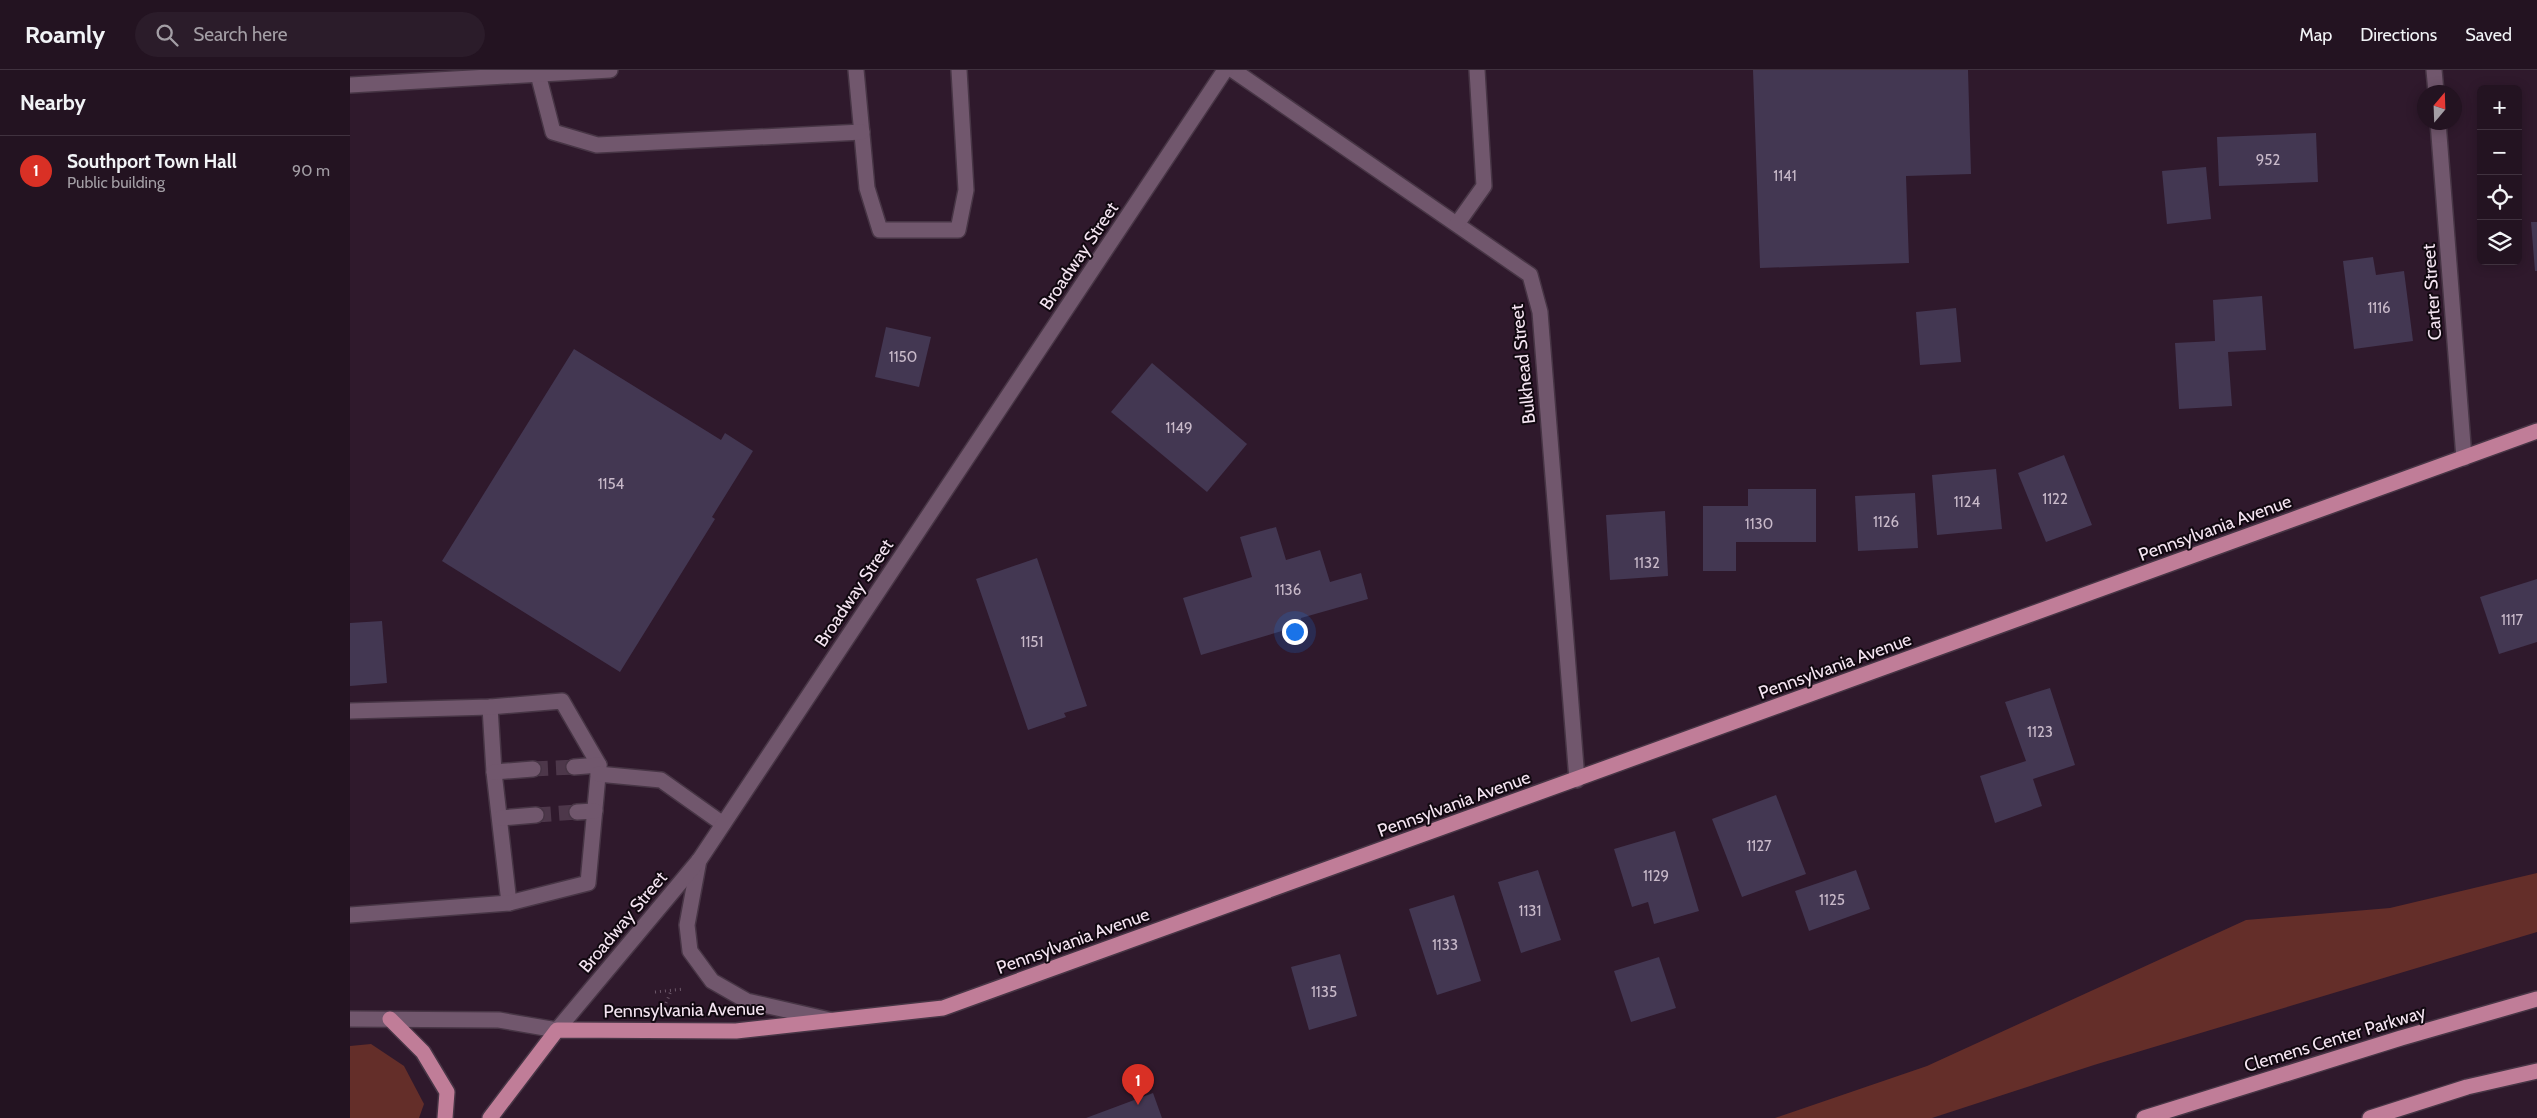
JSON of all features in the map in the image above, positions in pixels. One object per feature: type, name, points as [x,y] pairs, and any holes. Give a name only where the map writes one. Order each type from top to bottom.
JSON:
[{"type":"main road","name":"Pennsylvania Avenue","points":[[556,1030],[736,1031],[943,1008],[2537,432]]},
{"type":"main road","name":"Clemens Center Parkway","points":[[2144,1118],[2391,1040],[2537,1000]]},
{"type":"main road","points":[[390,1019],[423,1052],[447,1092],[445,1118]]},
{"type":"main road","name":"Broadway Street","points":[[490,1118],[556,1030]]},
{"type":"main road","points":[[2370,1118],[2467,1087],[2537,1070]]},
{"type":"street","points":[[350,84],[610,70]]},
{"type":"street","points":[[856,70],[866,188],[880,230],[958,230],[966,190],[960,70]]},
{"type":"street","name":"Broadway Street","points":[[556,1030],[700,859],[1225,70]]},
{"type":"street","name":"Bulkhead Street","points":[[1233,70],[1530,275],[1540,312],[1577,780]]},
{"type":"street","points":[[1457,224],[1484,186],[1477,70]]},
{"type":"street","points":[[2434,70],[2435,85]]},
{"type":"street","points":[[538,74],[553,132],[597,145],[862,132]]},
{"type":"street","name":"Carter Street","points":[[2439,130],[2464,458]]},
{"type":"street","points":[[350,711],[490,707],[562,701],[599,770],[588,883],[509,902],[350,916]]},
{"type":"street","points":[[490,707],[494,772],[501,818],[509,902]]},
{"type":"street","points":[[574,767],[661,780],[723,824]]},
{"type":"street","points":[[494,772],[532,769]]},
{"type":"street","points":[[577,812],[595,811]]},
{"type":"street","points":[[501,818],[536,814]]},
{"type":"street","points":[[700,859],[686,925],[690,952],[712,981],[747,1001],[832,1021]]},
{"type":"street","name":"Pennsylvania Avenue","points":[[350,1019],[500,1020],[556,1030]]},
{"type":"path","points":[[655,992],[690,988]]},
{"type":"path","points":[[664,1008],[672,990]]},
{"type":"shaded area","points":[[2537,873],[2537,932],[2094,1065],[1932,1118],[1775,1118],[1927,1066],[2246,920],[2390,908]]},
{"type":"shaded area","points":[[371,1044],[404,1066],[424,1104],[419,1118],[350,1118],[350,1046]]},
{"type":"building","points":[[1753,70],[1968,70],[1971,174],[1906,176],[1909,263],[1760,268]]},
{"type":"building","points":[[2316,133],[2318,182],[2219,186],[2217,137]]},
{"type":"building","points":[[2206,167],[2211,219],[2167,224],[2162,171]]},
{"type":"building","points":[[2531,222],[2537,222],[2537,271],[2535,271]]},
{"type":"building","points":[[2373,257],[2376,275],[2404,271],[2413,341],[2354,349],[2343,261]]},
{"type":"building","points":[[2262,296],[2266,350],[2228,352],[2232,406],[2179,409],[2175,343],[2215,341],[2213,300]]},
{"type":"building","points":[[1956,308],[1961,362],[1920,365],[1916,312]]},
{"type":"building","points":[[886,327],[931,337],[919,387],[875,377]]},
{"type":"building","points":[[574,349],[721,440],[725,433],[753,451],[712,517],[715,519],[620,672],[442,561]]},
{"type":"building","points":[[1152,363],[1247,444],[1207,492],[1111,412]]},
{"type":"building","points":[[2064,455],[2092,525],[2046,542],[2018,473]]},
{"type":"building","points":[[1996,469],[2002,529],[1937,535],[1932,475]]},
{"type":"building","points":[[1748,489],[1816,489],[1816,542],[1736,542],[1736,571],[1703,571],[1703,506],[1748,506]]},
{"type":"building","points":[[1915,493],[1918,548],[1858,551],[1855,496]]},
{"type":"building","points":[[1665,511],[1668,576],[1610,580],[1606,515]]},
{"type":"building","points":[[1276,527],[1286,560],[1320,550],[1330,582],[1361,573],[1368,599],[1301,618],[1302,625],[1201,655],[1183,598],[1252,577],[1240,537]]},
{"type":"building","points":[[1037,558],[1087,706],[1064,713],[1066,717],[1028,730],[976,579]]},
{"type":"building","points":[[2537,579],[2537,642],[2499,654],[2480,597]]},
{"type":"building","points":[[382,621],[387,683],[350,686],[350,623]]},
{"type":"building","points":[[2050,688],[2075,765],[2033,779],[2042,806],[1995,823],[1980,776],[2026,761],[2005,702]]},
{"type":"building","points":[[1776,795],[1806,874],[1742,897],[1712,819]]},
{"type":"building","points":[[1675,831],[1699,911],[1654,924],[1648,902],[1632,907],[1614,849]]},
{"type":"building","points":[[1538,870],[1561,940],[1521,953],[1498,882]]},
{"type":"building","points":[[1856,870],[1870,909],[1809,931],[1795,891]]},
{"type":"building","points":[[1454,895],[1481,981],[1437,995],[1409,909]]},
{"type":"building","points":[[1340,954],[1357,1016],[1309,1030],[1291,967]]},
{"type":"building","points":[[1659,957],[1676,1008],[1631,1022],[1614,971]]},
{"type":"building","points":[[1153,1093],[1162,1118],[1086,1118]]},
{"type":"tunnel","points":[[533,769],[574,767]]},
{"type":"tunnel","points":[[536,815],[577,812]]},
{"type":"place","name":"Southport Town Hall","points":[[1138,1105]]}]
